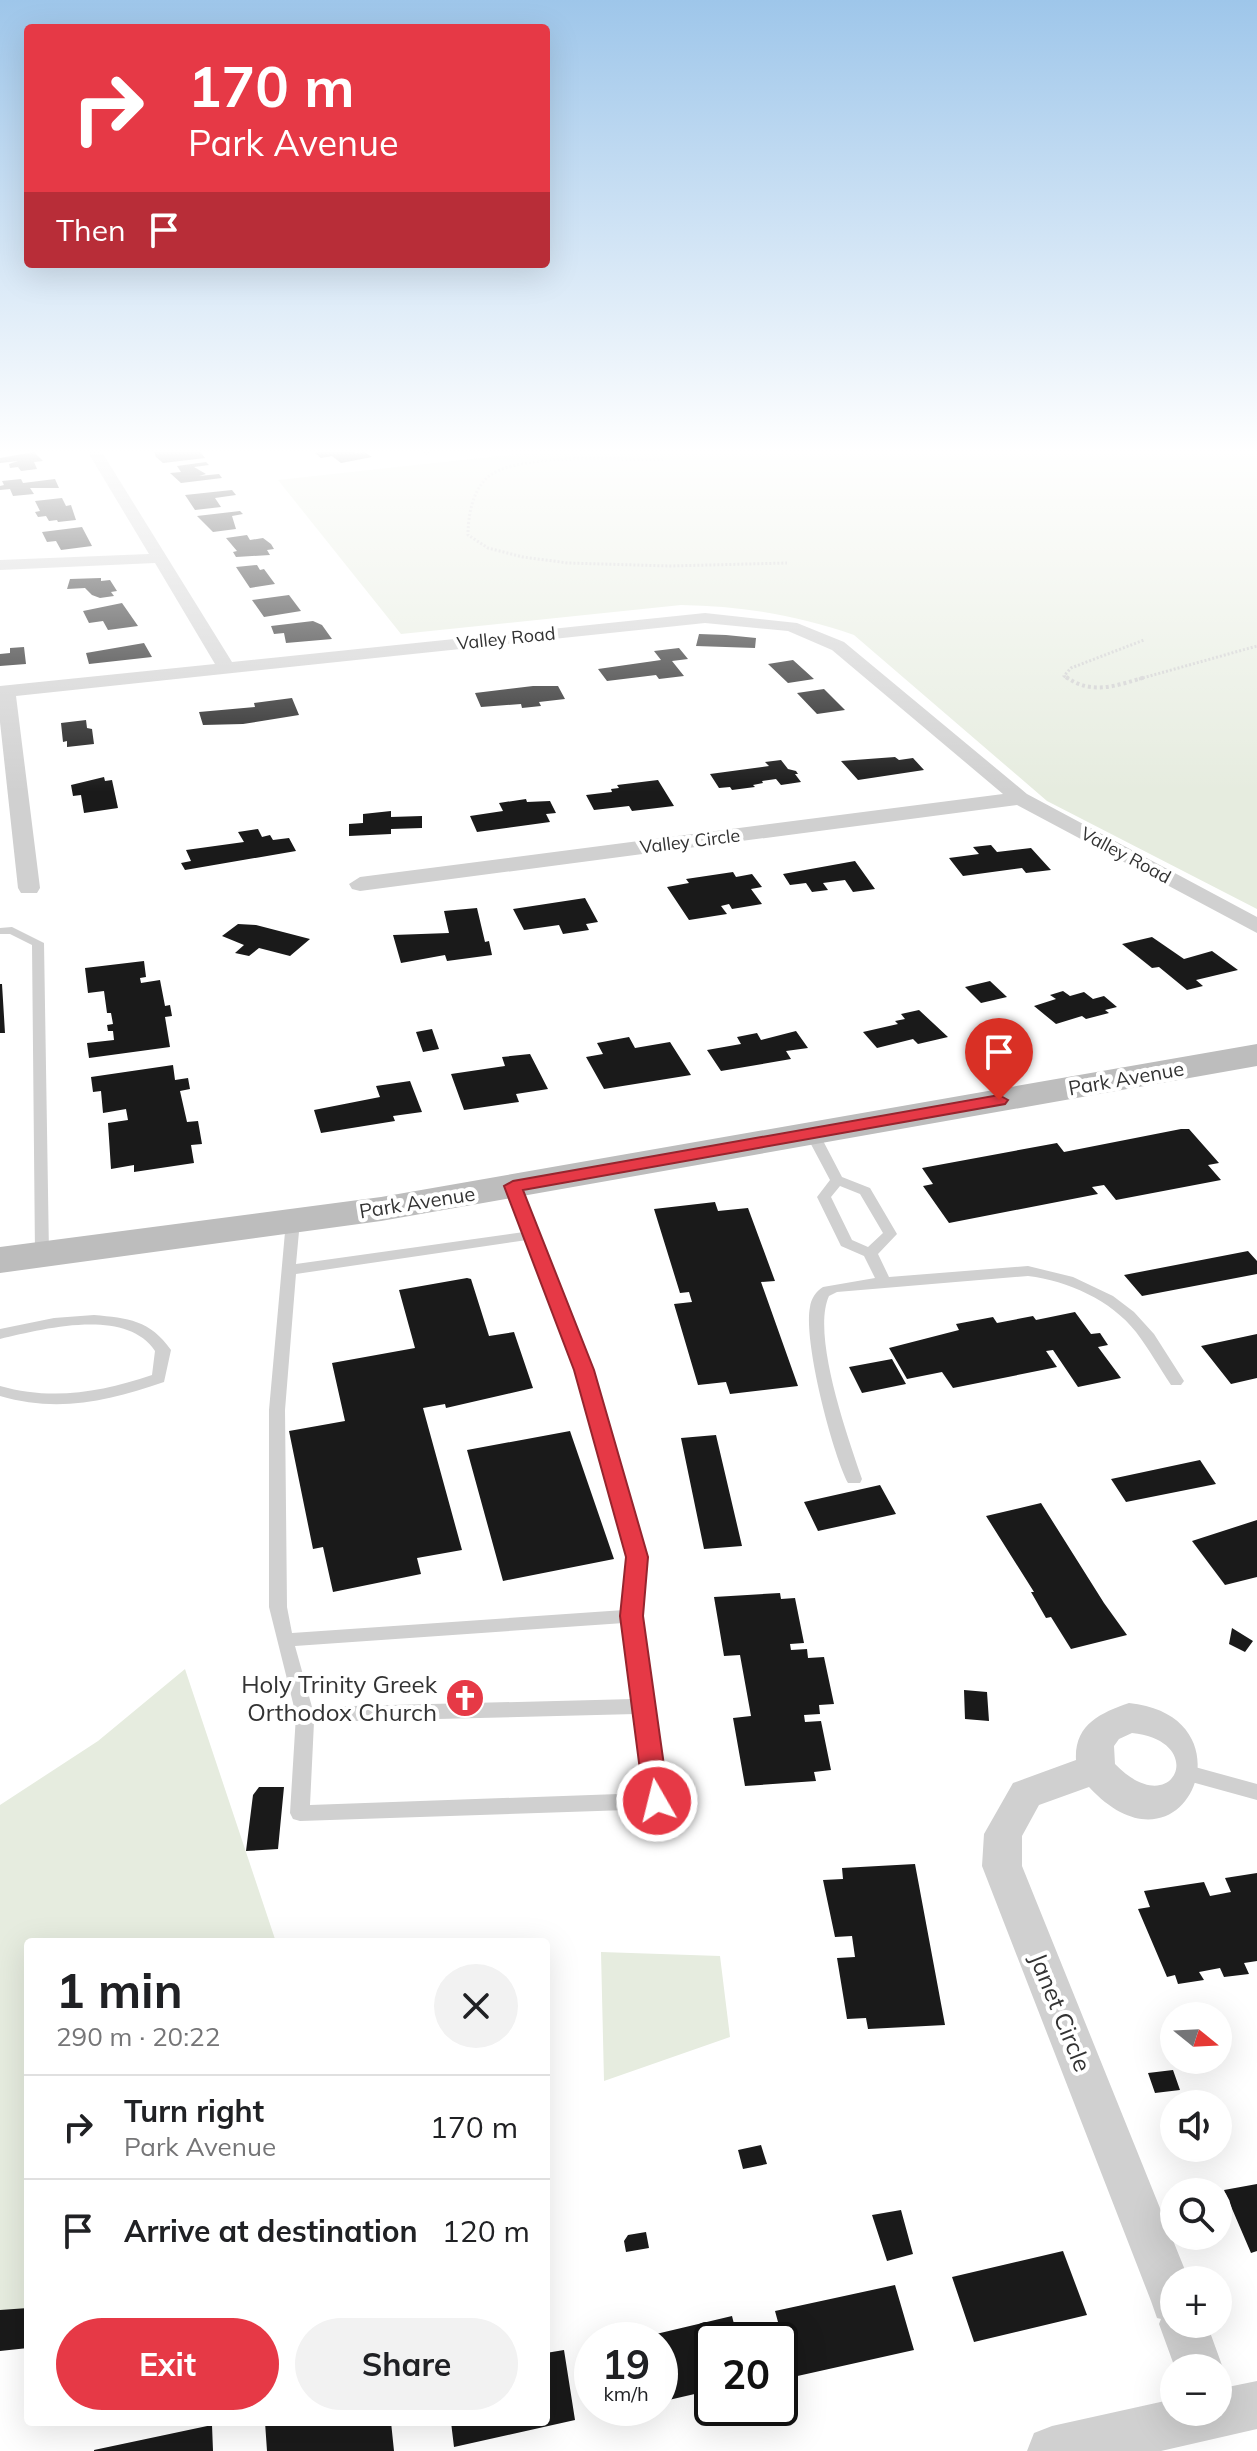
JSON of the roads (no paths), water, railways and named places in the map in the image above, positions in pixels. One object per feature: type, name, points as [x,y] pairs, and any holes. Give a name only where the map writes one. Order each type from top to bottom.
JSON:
[{"type":"main road","name":"Park Avenue","points":[[0,1260],[293,1221],[513,1186],[1254,1059]]},
{"type":"street","points":[[0,565],[37,563]]},
{"type":"street","points":[[161,563],[227,668]]},
{"type":"street","name":"Valley Road","points":[[3,692],[705,618],[774,622],[815,632],[838,646],[1020,798],[1257,926]]},
{"type":"street","points":[[3,692],[29,888]]},
{"type":"street","name":"Valley Circle","points":[[360,884],[1020,798]]},
{"type":"street","points":[[1145,1719],[1161,1724],[1186,1742],[1193,1753],[1195,1775],[1190,1787],[1180,1796],[1166,1801],[1150,1802],[1117,1791],[1097,1768],[1093,1754],[1094,1741],[1113,1722],[1145,1719]]},
{"type":"street","name":"Janet Circle","points":[[1097,1768],[1026,1794],[1003,1834],[1002,1866],[1160,2266]]},
{"type":"street","points":[[1232,2409],[1257,2405]]},
{"type":"street","points":[[1052,2451],[1160,2425]]},
{"type":"lane","points":[[0,931],[12,930],[38,943],[42,1254]]},
{"type":"lane","points":[[812,1133],[837,1180],[865,1191],[890,1234],[870,1253]]},
{"type":"lane","points":[[837,1180],[824,1197],[846,1243],[870,1253],[884,1282]]},
{"type":"lane","points":[[293,1221],[277,1410],[278,1607],[305,1715],[300,1813],[657,1801],[632,1616],[637,1557],[584,1370],[513,1186]]},
{"type":"lane","points":[[289,1270],[532,1235]]},
{"type":"lane","points":[[854,1479],[833,1414],[822,1364],[816,1304],[820,1294],[829,1289],[884,1282],[1047,1272],[1073,1280],[1129,1315],[1176,1381]]},
{"type":"lane","points":[[0,1334],[60,1321],[92,1322],[130,1326],[150,1333],[163,1350],[159,1378],[112,1393],[49,1403],[25,1400],[0,1391]]},
{"type":"lane","points":[[285,1640],[632,1616]]},
{"type":"lane","points":[[305,1715],[644,1706]]},
{"type":"lane","points":[[1195,1775],[1257,1792]]},
{"type":"place","name":"Holy Trinity Greek Orthodox Church","points":[[465,1698]]}]
